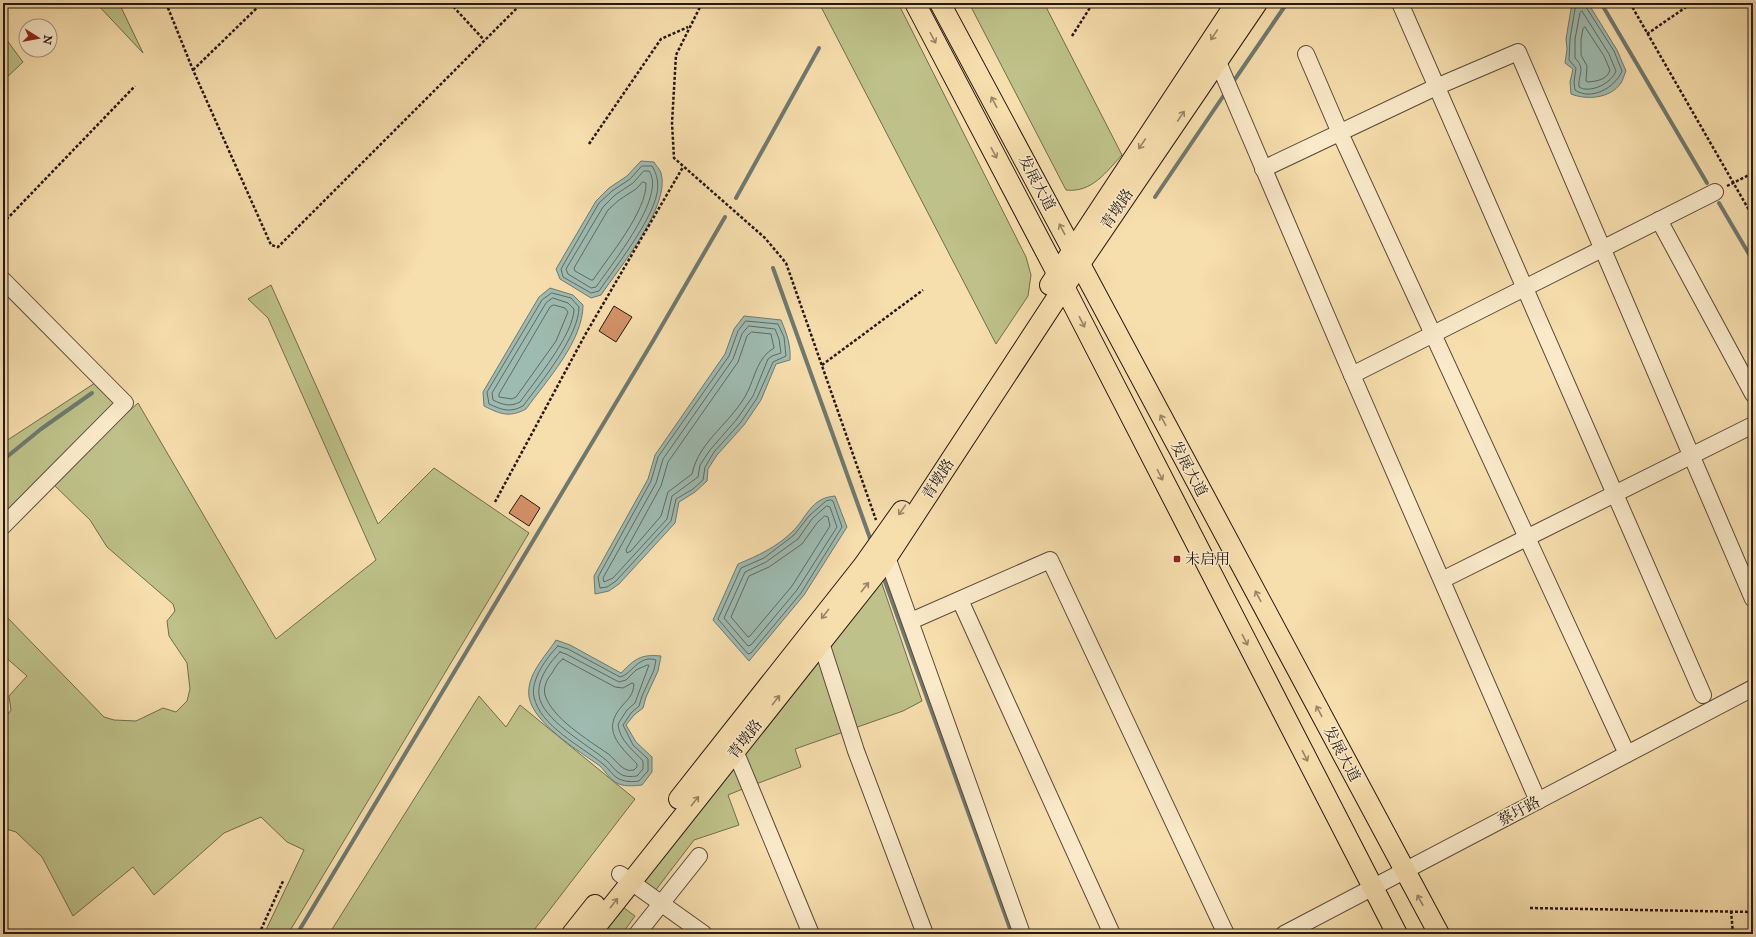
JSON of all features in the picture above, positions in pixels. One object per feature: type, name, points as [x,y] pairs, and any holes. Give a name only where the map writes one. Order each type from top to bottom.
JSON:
[{"type":"main road","name":"发展大道","points":[[915,3],[1061,280],[1398,934]]},
{"type":"main road","name":"发展大道","points":[[940,3],[1439,934]]},
{"type":"main road","name":"青墩路","points":[[732,744],[819,645],[885,548],[918,487],[1061,280],[1236,3]]},
{"type":"main road","name":"青墩路","points":[[1076,256],[1218,62],[1257,3]]},
{"type":"main road","name":"青墩路","points":[[590,934],[626,878],[732,744],[863,566],[885,548]]},
{"type":"main road","name":"青墩路","points":[[572,934],[626,878]]},
{"type":"street","points":[[1400,3],[1703,695]]},
{"type":"street","points":[[1263,169],[1436,87],[1518,52],[1753,599]]},
{"type":"street","points":[[1306,54],[1340,133],[1627,754]]},
{"type":"street","points":[[1218,62],[1352,375],[1538,801]]},
{"type":"street","points":[[1352,375],[1715,192]]},
{"type":"street","points":[[1659,220],[1753,394]]},
{"type":"street","points":[[3,280],[125,403],[3,526]]},
{"type":"street","points":[[1442,580],[1753,425]]},
{"type":"street","points":[[885,548],[1022,934]]},
{"type":"street","points":[[910,621],[1050,560],[1226,934]]},
{"type":"street","points":[[960,600],[1112,934]]},
{"type":"street","points":[[819,645],[823,649],[856,751],[925,934]]},
{"type":"street","name":"蔡圩路","points":[[1284,934],[1753,688]]},
{"type":"street","points":[[732,744],[811,934]]},
{"type":"street","points":[[637,934],[660,903],[699,856]]},
{"type":"street","points":[[626,878],[704,934]]},
{"type":"path","points":[[166,3],[193,70],[272,245],[278,247],[522,3]]},
{"type":"path","points":[[193,70],[262,3]]},
{"type":"path","points":[[450,3],[484,40]]},
{"type":"path","points":[[702,3],[676,55],[672,122],[674,158],[765,238],[786,263],[885,548]]},
{"type":"path","points":[[1072,36],[1093,3]]},
{"type":"path","points":[[1630,3],[1753,217]]},
{"type":"path","points":[[1647,34],[1692,3]]},
{"type":"path","points":[[589,144],[662,39],[689,27]]},
{"type":"path","points":[[3,223],[135,86]]},
{"type":"path","points":[[495,502],[584,334],[683,167]]},
{"type":"path","points":[[1715,192],[1753,173]]},
{"type":"path","points":[[822,365],[922,290]]},
{"type":"path","points":[[259,934],[283,881]]},
{"type":"path","points":[[1530,908],[1753,912]]},
{"type":"path","points":[[1731,911],[1733,934]]},
{"type":"green space","points":[[96,3],[119,3],[143,53]]},
{"type":"green space","points":[[819,3],[898,3],[1026,257],[1031,275],[1028,296],[996,344]]},
{"type":"green space","points":[[969,3],[1044,3],[1122,155],[1098,180],[1091,185],[1075,190],[1066,190]]},
{"type":"green space","points":[[3,35],[18,55],[18,58],[20,58],[23,62],[3,81]]},
{"type":"green space","points":[[271,285],[378,524],[434,468],[529,533],[288,934],[264,934],[304,850],[287,842],[261,817],[224,833],[154,895],[133,867],[73,916],[42,857],[16,832],[3,828],[3,721],[11,710],[9,696],[27,676],[3,655],[3,613],[104,717],[114,720],[136,721],[163,708],[176,712],[187,701],[190,689],[187,663],[169,636],[167,621],[175,611],[173,604],[107,547],[90,520],[51,482],[138,403],[276,639],[376,560],[268,318],[248,299]]},
{"type":"green space","points":[[95,383],[115,404],[3,514],[3,443]]},
{"type":"green space","points":[[880,578],[922,701],[903,711],[795,749],[801,767],[756,784],[743,750]]},
{"type":"green space","points":[[479,696],[506,727],[520,705],[635,799],[531,934],[329,934]]},
{"type":"green space","points":[[735,761],[745,788],[728,795],[739,825],[694,840],[655,891],[640,881]]},
{"type":"green space","points":[[620,905],[635,916],[622,934],[598,934]]},
{"type":"water","points":[[1572,3],[1588,3],[1617,50],[1626,71],[1622,82],[1616,88],[1611,92],[1598,97],[1584,97],[1571,94],[1570,82],[1573,69],[1565,63],[1567,49],[1566,39]]},
{"type":"water","points":[[641,161],[654,162],[661,173],[662,187],[658,202],[642,236],[631,253],[601,295],[591,298],[560,279],[556,269],[596,201],[609,188],[627,176]]},
{"type":"water","points":[[550,288],[573,295],[583,305],[581,319],[571,346],[526,409],[520,412],[505,414],[484,406],[483,392],[539,297]]},
{"type":"water","points":[[744,316],[781,320],[788,340],[790,360],[776,364],[761,400],[744,425],[717,455],[708,469],[707,481],[695,492],[679,502],[675,523],[619,584],[609,591],[595,594],[594,576],[648,479],[655,455],[725,354],[734,329]]},
{"type":"water","points":[[835,496],[847,527],[804,595],[749,661],[713,620],[738,564],[773,547],[797,527],[814,505],[820,500]]},
{"type":"water","points":[[556,640],[570,645],[621,673],[638,658],[661,656],[658,671],[646,697],[643,708],[634,715],[626,725],[636,742],[652,757],[652,772],[642,785],[631,786],[618,784],[615,782],[600,766],[558,736],[548,727],[533,707],[529,697],[530,681],[537,667]]},
{"type":"building","points":[[614,306],[632,317],[616,342],[599,331]]},
{"type":"building","points":[[521,495],[540,508],[529,526],[509,513]]},
{"type":"waterway","points":[[1231,85],[1287,3]]},
{"type":"waterway","points":[[1601,3],[1707,183]]},
{"type":"waterway","points":[[736,198],[819,48]]},
{"type":"waterway","points":[[1155,197],[1226,92]]},
{"type":"waterway","points":[[1719,203],[1753,261]]},
{"type":"waterway","points":[[297,934],[653,341],[725,217]]},
{"type":"waterway","points":[[773,268],[871,541]]},
{"type":"waterway","points":[[3,460],[41,429],[92,393]]},
{"type":"waterway","points":[[883,576],[1012,934]]},
{"type":"place","name":"未启用","points":[[1177,559]]}]
